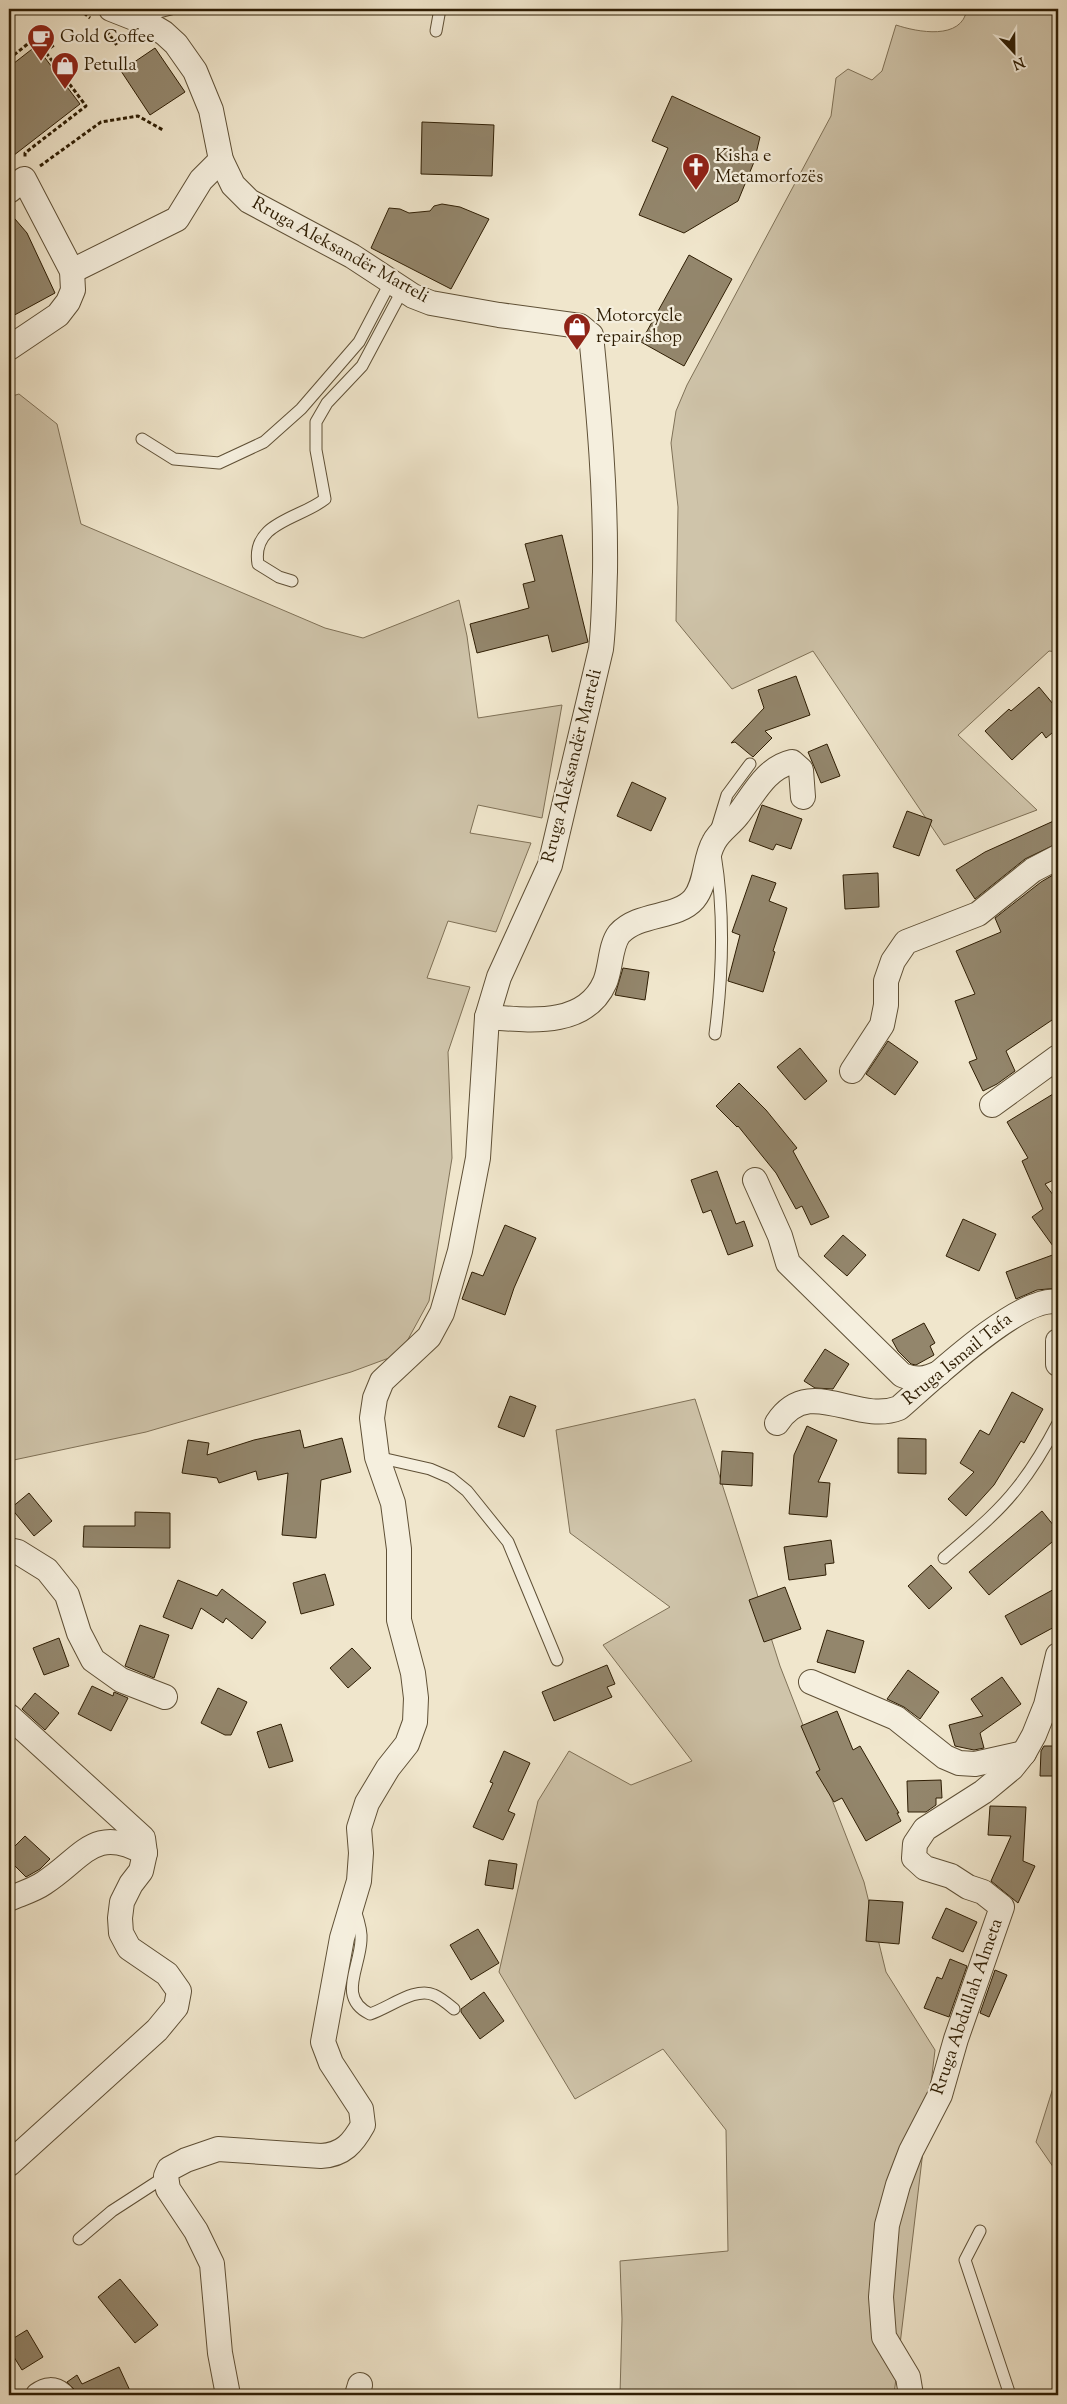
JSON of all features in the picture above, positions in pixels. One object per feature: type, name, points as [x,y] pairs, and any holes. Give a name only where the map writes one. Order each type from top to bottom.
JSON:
[{"type":"street","name":"Rruga Aleksandër Marteli","points":[[110,20],[134,18],[164,32],[176,44],[195,71],[211,110],[221,160],[233,185],[249,202],[352,256],[397,285],[431,303],[580,326],[590,335],[599,414],[606,530],[604,627],[601,648],[559,833],[550,865],[499,977],[487,1017],[478,1158],[460,1251],[442,1313],[429,1336],[382,1380],[375,1398],[372,1418],[377,1456],[393,1503],[399,1549],[399,1620],[416,1698],[415,1722],[407,1744],[388,1768],[367,1802],[359,1828],[361,1853],[359,1881],[342,1938],[323,2042],[331,2063],[361,2109],[363,2125],[355,2138],[340,2152],[328,2156],[218,2149],[186,2160],[169,2169],[166,2176]]},
{"type":"street","points":[[72,271],[177,218],[201,180],[221,160]]},
{"type":"street","points":[[9,348],[58,315],[68,302],[73,290],[72,271],[16,185]]},
{"type":"street","points":[[487,1017],[529,1020],[560,1018],[579,1012],[596,998],[605,981],[617,937],[628,925],[674,910],[693,900],[700,886],[713,842],[737,816],[763,780],[780,764],[792,762],[801,770],[803,797]]},
{"type":"street","points":[[852,1071],[882,1025],[886,1005],[886,981],[893,961],[906,942],[978,914],[1033,870],[1058,857]]},
{"type":"street","points":[[992,1105],[1058,1057]]},
{"type":"street","points":[[755,1180],[780,1236],[788,1263],[902,1375],[913,1379],[925,1380],[939,1373]]},
{"type":"street","name":"Rruga Ismail Tafa","points":[[777,1423],[790,1407],[804,1401],[866,1410],[894,1410],[1010,1317],[1033,1304],[1045,1301],[1058,1302]]},
{"type":"street","points":[[1058,1341],[1058,1364]]},
{"type":"street","points":[[9,1550],[18,1552],[47,1570],[68,1595],[79,1633],[92,1660],[121,1680],[165,1698]]},
{"type":"street","name":"Rruga Abdullah Almeta","points":[[911,2395],[908,2376],[884,2337],[881,2296],[887,2224],[898,2185],[911,2151],[940,2095],[956,2039],[1002,1907],[983,1892],[968,1887],[951,1876],[926,1868],[914,1858],[915,1844],[925,1829],[984,1792],[1012,1768],[1024,1753],[1034,1735],[1046,1705],[1058,1656]]},
{"type":"street","points":[[811,1682],[896,1718],[945,1757],[959,1763],[975,1764],[1024,1753]]},
{"type":"street","points":[[9,1716],[143,1838],[145,1853],[141,1871],[130,1884],[122,1902],[121,1934],[129,1948],[167,1974],[179,1991],[176,2007],[157,2030],[9,2164]]},
{"type":"street","points":[[9,1899],[44,1884],[96,1843],[108,1841],[128,1843],[145,1853]]},
{"type":"street","points":[[166,2176],[168,2189],[196,2231],[212,2264],[220,2353],[228,2395]]},
{"type":"street","points":[[38,2395],[49,2390],[55,2390],[62,2395]]},
{"type":"lane","points":[[134,18],[172,9]]},
{"type":"lane","points":[[436,31],[440,9]]},
{"type":"lane","points":[[142,439],[174,459],[219,464],[264,442],[301,408],[359,342],[397,285]]},
{"type":"lane","points":[[292,581],[271,573],[258,564],[256,553],[258,545],[264,536],[280,522],[325,499],[314,435],[316,422],[327,403],[362,366],[397,285]]},
{"type":"lane","points":[[715,1034],[722,980],[723,948],[722,894],[713,842],[728,795],[750,764]]},
{"type":"lane","points":[[944,1558],[984,1523],[1016,1489],[1041,1455],[1058,1423]]},
{"type":"lane","points":[[377,1456],[430,1469],[451,1478],[467,1491],[508,1542],[557,1660]]},
{"type":"lane","points":[[353,1903],[361,1940],[353,1983],[353,1998],[359,2008],[370,2014],[418,1993],[434,1994],[454,2009]]},
{"type":"lane","points":[[79,2239],[112,2211],[166,2176]]},
{"type":"lane","points":[[980,2231],[965,2260],[1010,2395]]},
{"type":"path","points":[[110,20],[118,48]]},
{"type":"path","points":[[9,59],[36,38],[86,106],[25,153],[16,185]]},
{"type":"path","points":[[45,51],[54,45]]},
{"type":"path","points":[[61,72],[69,66]]},
{"type":"path","points":[[16,185],[88,129],[101,122],[138,116],[163,130]]},
{"type":"shaded area","points":[[967,9],[1058,9],[1058,652],[1049,651],[958,735],[1037,810],[944,845],[813,651],[732,689],[676,621],[678,507],[671,443],[676,411],[687,385],[831,116],[836,78],[848,69],[872,80],[882,71],[896,25],[915,30],[938,32],[948,30],[957,26],[963,19]]},
{"type":"shaded area","points":[[19,394],[57,424],[81,524],[325,628],[363,638],[459,600],[467,636],[478,718],[562,705],[542,818],[478,805],[470,833],[531,843],[496,932],[448,921],[427,978],[470,987],[448,1052],[452,1158],[429,1301],[406,1343],[397,1355],[351,1372],[146,1432],[9,1461],[9,397]]},
{"type":"shaded area","points":[[695,1399],[780,1666],[864,1882],[886,1972],[935,2050],[894,2395],[620,2395],[622,2319],[620,2261],[728,2251],[726,2130],[663,2049],[575,2099],[499,1972],[538,1801],[569,1751],[631,1785],[692,1761],[603,1645],[670,1607],[570,1533],[556,1430]]},
{"type":"shaded area","points":[[1058,2072],[1058,2174],[1036,2142]]},
{"type":"building","points":[[36,46],[80,104],[9,159],[9,67]]},
{"type":"building","points":[[155,48],[185,92],[150,115],[121,71]]},
{"type":"building","points":[[672,96],[760,137],[754,162],[738,201],[684,233],[639,215],[668,148],[652,141]]},
{"type":"building","points":[[422,122],[494,125],[492,176],[421,174]]},
{"type":"building","points":[[442,204],[460,207],[489,219],[451,289],[371,248],[389,208],[400,209],[409,213],[430,211],[434,206]]},
{"type":"building","points":[[9,212],[27,233],[55,293],[9,318]]},
{"type":"building","points":[[689,255],[732,279],[684,366],[641,342]]},
{"type":"building","points":[[562,535],[588,642],[552,652],[548,635],[477,653],[470,624],[529,608],[523,584],[535,581],[525,544]]},
{"type":"building","points":[[796,676],[810,715],[765,731],[772,738],[753,757],[735,742],[731,743],[764,708],[758,690]]},
{"type":"building","points":[[1039,687],[1058,710],[1058,728],[1046,738],[1042,732],[1012,760],[985,731],[1009,709],[1011,711]]},
{"type":"building","points":[[827,744],[840,776],[821,783],[808,752]]},
{"type":"building","points":[[632,782],[666,798],[651,831],[617,816]]},
{"type":"building","points":[[762,805],[802,819],[791,849],[776,844],[773,850],[749,841]]},
{"type":"building","points":[[907,811],[932,820],[919,856],[893,847]]},
{"type":"building","points":[[1058,819],[1058,843],[1025,859],[975,899],[956,870],[985,852]]},
{"type":"building","points":[[1058,872],[1058,1016],[1006,1051],[1015,1071],[983,1091],[969,1062],[977,1059],[955,1001],[975,994],[956,951],[1001,932],[995,918],[1041,882]]},
{"type":"building","points":[[878,873],[879,907],[845,909],[843,875]]},
{"type":"building","points":[[752,875],[776,883],[769,901],[787,908],[773,951],[775,952],[763,992],[728,981],[740,935],[732,932]]},
{"type":"building","points":[[623,968],[649,972],[645,1000],[615,995]]},
{"type":"building","points":[[888,1041],[918,1062],[895,1095],[866,1074]]},
{"type":"building","points":[[800,1048],[827,1081],[805,1100],[777,1067]]},
{"type":"building","points":[[739,1083],[766,1110],[797,1148],[793,1151],[829,1217],[811,1225],[802,1206],[796,1209],[776,1173],[738,1126],[716,1106]]},
{"type":"building","points":[[1058,1091],[1058,1178],[1045,1184],[1056,1199],[1058,1198],[1058,1253],[1032,1217],[1043,1209],[1022,1161],[1028,1158],[1007,1122]]},
{"type":"building","points":[[717,1171],[736,1224],[744,1221],[753,1246],[728,1255],[711,1210],[703,1213],[691,1180]]},
{"type":"building","points":[[963,1219],[996,1234],[979,1271],[946,1256]]},
{"type":"building","points":[[505,1225],[536,1238],[514,1288],[505,1315],[462,1299],[472,1272],[483,1276]]},
{"type":"building","points":[[843,1235],[866,1255],[847,1276],[824,1256]]},
{"type":"building","points":[[1058,1253],[1058,1288],[1037,1290],[1016,1299],[1006,1272]]},
{"type":"building","points":[[924,1323],[935,1343],[930,1346],[934,1355],[916,1365],[911,1364],[898,1351],[892,1340]]},
{"type":"building","points":[[825,1349],[849,1364],[833,1389],[815,1388],[804,1381]]},
{"type":"building","points":[[1012,1392],[1043,1409],[1024,1443],[1021,1441],[994,1485],[966,1516],[948,1499],[974,1472],[960,1463],[980,1430],[989,1435]]},
{"type":"building","points":[[510,1396],[536,1406],[524,1437],[498,1427]]},
{"type":"building","points":[[807,1426],[837,1440],[818,1482],[830,1483],[827,1517],[789,1514],[794,1455]]},
{"type":"building","points":[[300,1430],[304,1448],[342,1438],[351,1472],[321,1480],[316,1538],[282,1535],[288,1473],[258,1480],[256,1471],[219,1483],[217,1478],[182,1473],[188,1440],[209,1443],[207,1455],[254,1440]]},
{"type":"building","points":[[898,1438],[926,1439],[926,1474],[898,1473]]},
{"type":"building","points":[[722,1451],[753,1453],[752,1486],[720,1484]]},
{"type":"building","points":[[29,1493],[52,1521],[34,1536],[11,1508]]},
{"type":"building","points":[[1042,1511],[1058,1531],[1058,1537],[989,1595],[969,1572]]},
{"type":"building","points":[[135,1512],[170,1513],[170,1548],[83,1547],[84,1526],[135,1526]]},
{"type":"building","points":[[831,1540],[834,1563],[825,1564],[826,1575],[789,1580],[784,1547]]},
{"type":"building","points":[[931,1565],[952,1588],[929,1609],[908,1586]]},
{"type":"building","points":[[325,1574],[334,1605],[301,1614],[293,1583]]},
{"type":"building","points":[[178,1580],[217,1596],[222,1589],[266,1622],[252,1639],[226,1618],[223,1623],[201,1608],[192,1629],[163,1617]]},
{"type":"building","points":[[785,1587],[801,1629],[764,1642],[749,1600]]},
{"type":"building","points":[[1058,1587],[1058,1625],[1021,1645],[1005,1616]]},
{"type":"building","points":[[140,1625],[169,1635],[154,1678],[125,1666]]},
{"type":"building","points":[[827,1630],[864,1641],[855,1673],[817,1662]]},
{"type":"building","points":[[59,1638],[69,1666],[44,1675],[33,1648]]},
{"type":"building","points":[[352,1648],[371,1668],[348,1688],[330,1668]]},
{"type":"building","points":[[607,1665],[615,1684],[607,1687],[612,1697],[554,1721],[542,1692]]},
{"type":"building","points":[[908,1670],[939,1692],[920,1719],[904,1707],[887,1699]]},
{"type":"building","points":[[1002,1677],[1021,1704],[980,1733],[984,1748],[974,1750],[955,1746],[949,1725],[983,1716],[971,1699]]},
{"type":"building","points":[[92,1686],[113,1696],[114,1692],[128,1698],[111,1731],[78,1714]]},
{"type":"building","points":[[218,1688],[247,1702],[231,1735],[225,1735],[201,1723]]},
{"type":"building","points":[[35,1693],[59,1713],[45,1730],[22,1709]]},
{"type":"building","points":[[837,1711],[853,1750],[860,1746],[899,1813],[897,1813],[901,1821],[866,1841],[842,1798],[834,1802],[816,1772],[820,1770],[801,1726]]},
{"type":"building","points":[[281,1724],[293,1761],[269,1768],[257,1732]]},
{"type":"building","points":[[1044,1746],[1058,1746],[1058,1776],[1040,1776],[1041,1751]]},
{"type":"building","points":[[504,1751],[530,1763],[508,1811],[515,1814],[503,1840],[473,1827],[493,1783],[490,1782]]},
{"type":"building","points":[[941,1780],[942,1798],[936,1798],[936,1805],[926,1812],[908,1812],[907,1781]]},
{"type":"building","points":[[990,1806],[1026,1807],[1023,1861],[1035,1866],[1018,1903],[991,1881],[1011,1836],[988,1835]]},
{"type":"building","points":[[25,1836],[50,1859],[40,1869],[26,1877],[9,1860],[9,1852]]},
{"type":"building","points":[[489,1860],[517,1864],[513,1889],[485,1885]]},
{"type":"building","points":[[869,1900],[903,1902],[899,1944],[866,1941]]},
{"type":"building","points":[[946,1908],[977,1922],[963,1952],[932,1938]]},
{"type":"building","points":[[478,1929],[499,1963],[471,1980],[450,1945]]},
{"type":"building","points":[[950,1959],[967,1966],[949,2017],[924,2008],[937,1977],[942,1979]]},
{"type":"building","points":[[995,1970],[1007,1975],[989,2017],[980,2013]]},
{"type":"building","points":[[484,1992],[504,2021],[480,2039],[461,2012],[461,2009]]},
{"type":"building","points":[[120,2279],[158,2325],[135,2343],[98,2297]]},
{"type":"building","points":[[27,2330],[43,2357],[22,2370],[9,2349],[9,2341]]},
{"type":"building","points":[[119,2367],[132,2395],[76,2395],[74,2389],[67,2382],[77,2375],[82,2384]]},
{"type":"place","name":"Gold Coffee","points":[[41,62]]},
{"type":"place","name":"Petulla","points":[[65,90]]},
{"type":"place","name":"Kisha e Metamorfozës","points":[[696,191]]},
{"type":"place","name":"Motorcycle repair shop","points":[[577,351]]}]
